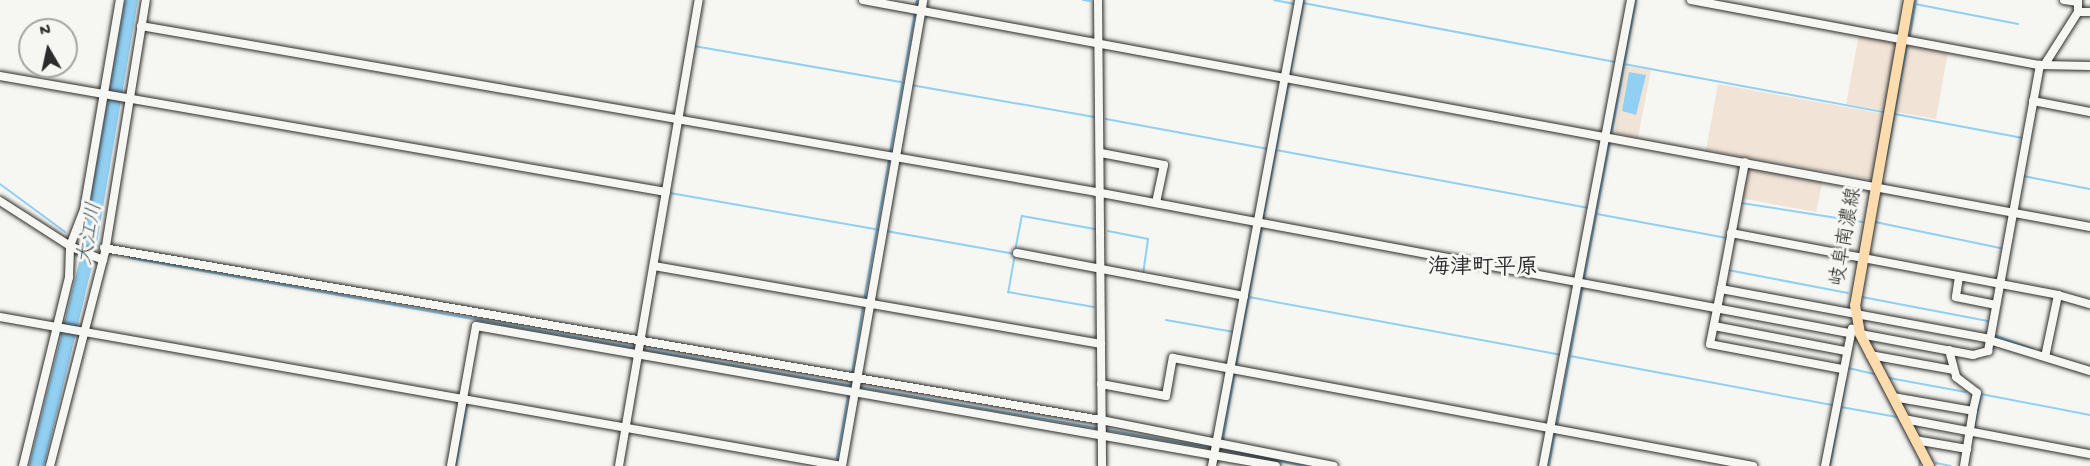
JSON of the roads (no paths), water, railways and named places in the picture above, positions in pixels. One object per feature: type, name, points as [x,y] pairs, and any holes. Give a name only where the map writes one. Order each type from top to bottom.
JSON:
[{"type":"main road","name":"岐阜南濃線","points":[[1910,0],[1860,258],[1855,326],[1929,466]]},
{"type":"street","points":[[23,466],[84,210],[120,0]]},
{"type":"street","points":[[50,466],[102,259],[146,0]]},
{"type":"street","points":[[619,466],[699,0]]},
{"type":"street","points":[[863,0],[1100,41],[2090,227]]},
{"type":"street","points":[[0,317],[842,466],[923,0]]},
{"type":"street","points":[[1098,0],[1101,153],[1101,466]]},
{"type":"street","points":[[1212,466],[1218,448],[1230,368],[1299,0]]},
{"type":"street","points":[[1543,466],[1631,0]]},
{"type":"street","points":[[1691,0],[2042,65],[2090,66]]},
{"type":"street","points":[[1721,289],[1949,350],[1973,355],[1988,351],[2033,101],[2042,65],[2078,12],[2078,1],[2064,0]]},
{"type":"street","points":[[2078,12],[2090,12]]},
{"type":"street","points":[[141,27],[680,117],[1101,192],[1717,308],[1855,326],[1990,340],[2090,371]]},
{"type":"street","points":[[0,76],[666,192]]},
{"type":"street","points":[[2033,101],[2090,112]]},
{"type":"street","points":[[1101,153],[1164,165],[1156,203]]},
{"type":"street","points":[[1745,162],[1710,344],[1842,369]]},
{"type":"street","points":[[0,201],[74,248],[102,259]]},
{"type":"street","points":[[1731,233],[2090,303]]},
{"type":"street","points":[[104,248],[639,348],[1333,466]]},
{"type":"street","points":[[1017,253],[1244,296]]},
{"type":"street","points":[[654,266],[1101,344]]},
{"type":"street","points":[[1959,277],[1956,297],[1996,305]]},
{"type":"street","points":[[2045,357],[2058,295]]},
{"type":"street","points":[[451,466],[476,326],[639,348]]},
{"type":"street","points":[[1714,326],[1845,351]]},
{"type":"street","points":[[1825,466],[1845,351],[1855,326]]},
{"type":"street","points":[[1949,350],[1953,370],[1967,389],[1977,393],[1964,466]]},
{"type":"street","points":[[1870,355],[1953,370]]},
{"type":"street","points":[[1101,384],[1166,396],[1173,358],[1754,466]]},
{"type":"street","points":[[855,385],[1218,448],[1276,466]]},
{"type":"street","points":[[1893,397],[1974,411]]},
{"type":"street","points":[[1904,419],[2090,454]]},
{"type":"street","points":[[1916,440],[1967,449]]},
{"type":"water","name":"大江川","points":[[125,0],[138,0],[96,249],[44,466],[29,466],[80,259]]},
{"type":"water","points":[[1629,72],[1646,75],[1636,115],[1622,111]]},
{"type":"waterway","points":[[916,6],[917,0]]},
{"type":"waterway","points":[[1083,0],[1090,1]]},
{"type":"waterway","points":[[1274,0],[1295,4]]},
{"type":"waterway","points":[[1290,74],[1304,0]]},
{"type":"waterway","points":[[1612,131],[1636,0]]},
{"type":"waterway","points":[[1910,35],[1916,0]]},
{"type":"waterway","points":[[1303,3],[1616,62]]},
{"type":"waterway","points":[[1915,4],[2018,24]]},
{"type":"waterway","points":[[890,152],[915,12]]},
{"type":"waterway","points":[[694,46],[905,83]]},
{"type":"waterway","points":[[1886,159],[1907,47]]},
{"type":"waterway","points":[[1624,64],[1884,112]]},
{"type":"waterway","points":[[1263,220],[1289,82]]},
{"type":"waterway","points":[[911,85],[1094,117]]},
{"type":"waterway","points":[[1895,114],[2023,138]]},
{"type":"waterway","points":[[1106,119],[1268,149]]},
{"type":"waterway","points":[[1584,280],[1610,141]]},
{"type":"waterway","points":[[1276,150],[1589,208]]},
{"type":"waterway","points":[[864,300],[889,159]]},
{"type":"waterway","points":[[2023,176],[2090,189]]},
{"type":"waterway","points":[[0,184],[65,232]]},
{"type":"waterway","points":[[670,193],[879,230]]},
{"type":"waterway","points":[[1741,203],[1863,222]]},
{"type":"waterway","points":[[1597,214],[1727,238]]},
{"type":"waterway","points":[[1015,251],[1022,216],[1095,229]]},
{"type":"waterway","points":[[1875,222],[2001,248]]},
{"type":"waterway","points":[[1236,367],[1262,225]]},
{"type":"waterway","points":[[886,231],[1015,254],[1008,292],[1094,307]]},
{"type":"waterway","points":[[1108,231],[1148,239],[1143,274]]},
{"type":"waterway","points":[[130,258],[636,348]]},
{"type":"waterway","points":[[1728,270],[1848,293]]},
{"type":"waterway","points":[[1557,427],[1583,285]]},
{"type":"waterway","points":[[1249,297],[1562,355]]},
{"type":"waterway","points":[[1862,297],[1988,321]]},
{"type":"waterway","points":[[852,374],[863,306]]},
{"type":"waterway","points":[[1166,320],[1234,332]]},
{"type":"waterway","points":[[1994,335],[2033,349]]},
{"type":"waterway","points":[[641,349],[1212,448]]},
{"type":"waterway","points":[[1570,356],[1833,405]]},
{"type":"waterway","points":[[1848,368],[1874,374]]},
{"type":"waterway","points":[[1223,440],[1235,372]]},
{"type":"waterway","points":[[1889,378],[1966,392]]},
{"type":"waterway","points":[[1830,466],[1846,380]]},
{"type":"waterway","points":[[1974,429],[1981,394],[2090,415]]},
{"type":"waterway","points":[[837,458],[848,395]]},
{"type":"waterway","points":[[456,466],[467,404]]},
{"type":"waterway","points":[[1841,407],[1897,417]]},
{"type":"waterway","points":[[1549,466],[1555,432]]},
{"type":"waterway","points":[[1218,449],[1305,466]]},
{"type":"waterway","points":[[1919,466],[1920,460]]},
{"type":"waterway","points":[[1936,463],[1951,466]]},
{"type":"district","name":"海津町平原","points":[[1483,270]]}]
